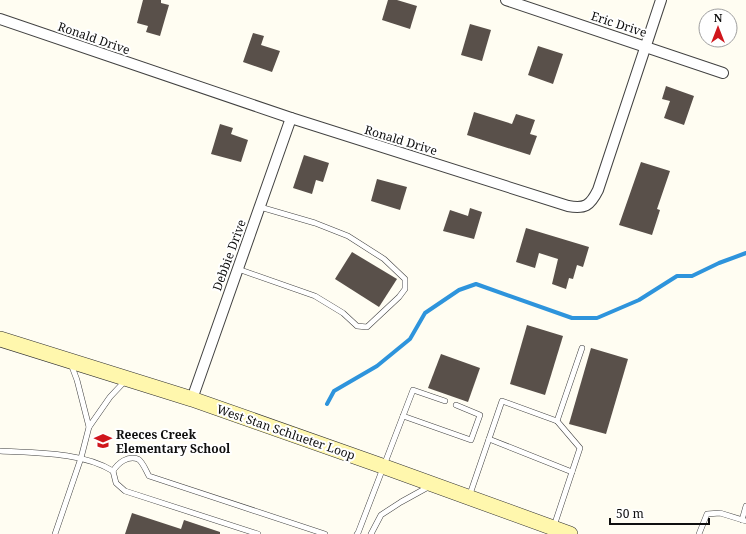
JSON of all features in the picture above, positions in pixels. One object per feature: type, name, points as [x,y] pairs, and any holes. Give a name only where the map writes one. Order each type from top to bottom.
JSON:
[{"type":"main road","name":"West Stan Schlueter Loop","points":[[0,339],[192,399],[570,534]]},
{"type":"street","name":"Eric Drive","points":[[506,0],[723,73]]},
{"type":"street","name":"Ronald Drive","points":[[0,19],[291,118],[578,208],[590,204],[598,190],[661,0]]},
{"type":"street","name":"Debbie Drive","points":[[192,399],[291,118]]},
{"type":"lane","points":[[238,269],[314,296],[343,313],[357,326],[367,327],[405,290],[406,279],[384,259],[348,236],[315,223],[260,207]]},
{"type":"lane","points":[[557,421],[582,348]]},
{"type":"lane","points":[[70,361],[78,380],[89,427]]},
{"type":"lane","points":[[55,534],[81,458],[89,427],[110,397],[128,379]]},
{"type":"lane","points":[[357,534],[413,390],[445,401]]},
{"type":"lane","points":[[468,498],[502,401],[557,421],[580,448],[554,528]]},
{"type":"lane","points":[[403,416],[471,440],[480,415],[456,405]]},
{"type":"lane","points":[[488,439],[572,472]]},
{"type":"lane","points":[[0,450],[81,458],[105,466],[113,471]]},
{"type":"lane","points":[[258,534],[125,491],[116,483],[113,471],[117,464],[124,460],[132,458],[138,459],[142,462],[149,476],[325,534]]},
{"type":"lane","points":[[371,534],[381,515],[401,502],[433,485]]},
{"type":"lane","points":[[699,534],[707,514],[720,513],[744,520],[746,506]]},
{"type":"building","points":[[143,0],[161,0],[161,3],[169,5],[160,36],[146,32],[148,26],[137,23]]},
{"type":"building","points":[[388,0],[397,0],[417,6],[410,29],[382,20]]},
{"type":"building","points":[[470,24],[491,30],[482,61],[461,55]]},
{"type":"building","points":[[253,33],[264,36],[261,45],[280,51],[272,72],[243,62]]},
{"type":"building","points":[[538,46],[563,54],[553,84],[528,75]]},
{"type":"building","points":[[666,86],[694,96],[684,125],[664,118],[670,101],[662,99]]},
{"type":"building","points":[[474,112],[512,124],[516,114],[535,120],[530,134],[537,136],[530,155],[467,135]]},
{"type":"building","points":[[220,124],[233,128],[231,134],[248,140],[241,162],[211,154]]},
{"type":"building","points":[[304,155],[329,163],[323,182],[316,180],[312,194],[293,188]]},
{"type":"building","points":[[641,162],[670,171],[657,209],[660,210],[652,235],[619,225]]},
{"type":"building","points":[[377,179],[407,187],[400,210],[371,201]]},
{"type":"building","points":[[470,208],[482,212],[474,239],[443,231],[450,210],[468,216]]},
{"type":"building","points":[[526,228],[589,247],[583,267],[577,265],[573,279],[569,278],[566,289],[552,284],[558,259],[539,253],[535,268],[516,262]]},
{"type":"building","points":[[352,252],[397,279],[379,307],[335,279]]},
{"type":"building","points":[[527,325],[563,336],[545,395],[510,384]]},
{"type":"building","points":[[591,348],[628,359],[606,434],[569,424]]},
{"type":"building","points":[[441,354],[480,368],[468,402],[428,388]]},
{"type":"building","points":[[132,513],[181,529],[184,520],[220,532],[220,534],[125,534]]},
{"type":"waterway","points":[[327,404],[334,391],[377,366],[410,339],[425,313],[459,290],[476,284],[572,318],[597,318],[639,300],[677,276],[692,276],[719,263],[746,253]]},
{"type":"place","name":"Reeces Creek Elementary School","points":[[103,441]]}]
